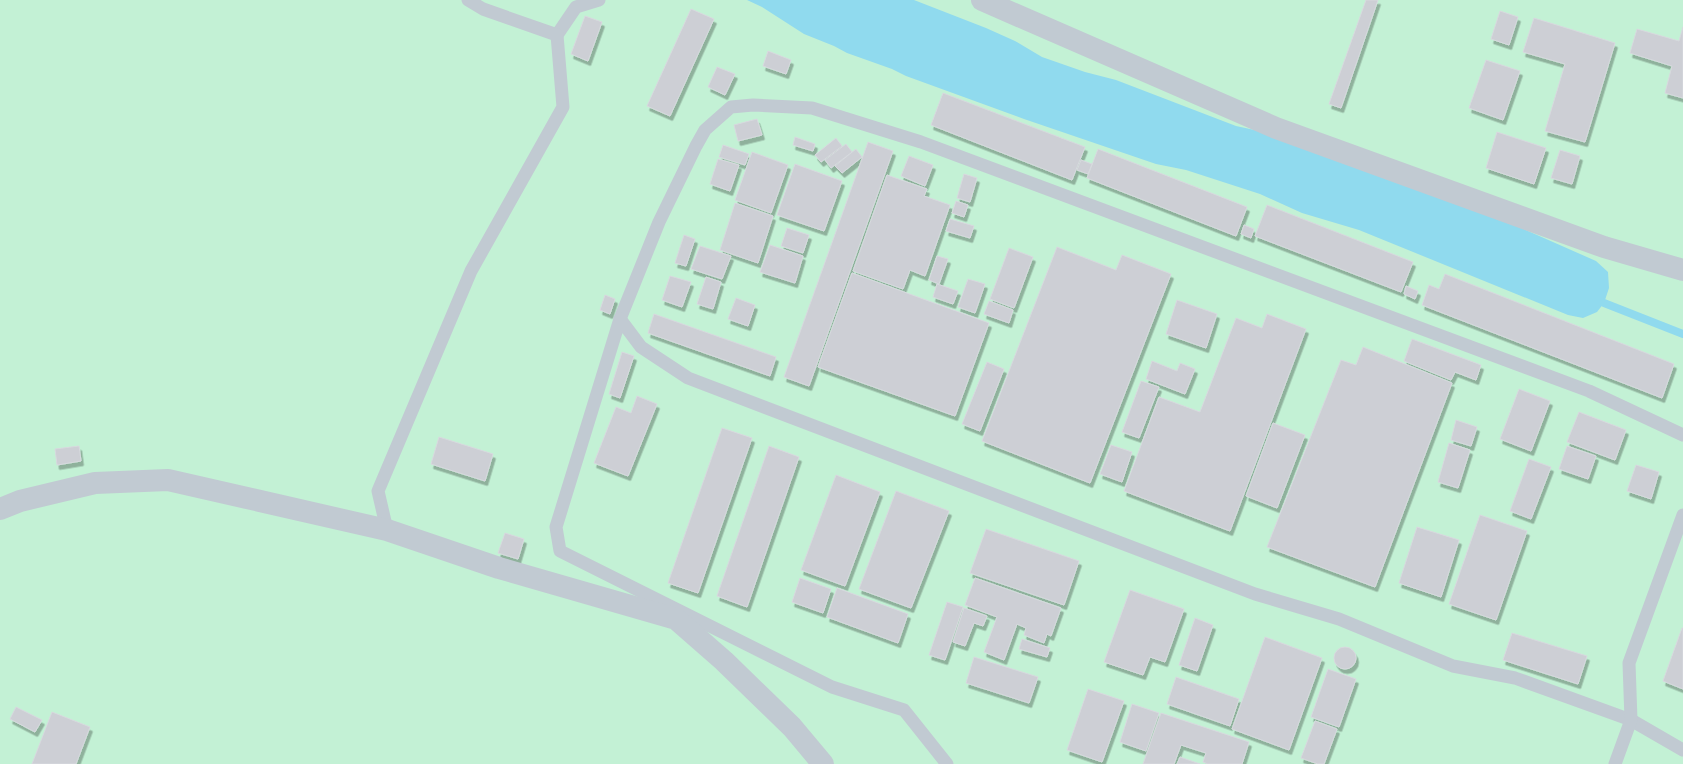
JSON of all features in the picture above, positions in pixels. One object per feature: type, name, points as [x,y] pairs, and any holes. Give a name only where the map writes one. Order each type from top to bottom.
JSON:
[{"type":"street","points":[[982,0],[1276,128],[1604,247],[1683,270]]},
{"type":"street","points":[[0,509],[20,501],[95,483],[168,480],[387,530],[499,568],[676,619],[724,661],[792,726],[823,764]]},
{"type":"lane","points":[[468,0],[483,9],[557,35]]},
{"type":"lane","points":[[387,530],[378,491],[471,271],[563,107],[557,35],[576,8],[599,0]]},
{"type":"lane","points":[[946,764],[904,710],[832,687],[560,551],[556,527],[620,319],[659,222],[705,130],[731,107],[754,105],[812,108],[921,142],[1589,391],[1683,435]]},
{"type":"lane","points":[[620,319],[640,347],[688,378],[1255,594],[1339,619],[1454,666],[1515,678],[1631,720],[1683,750]]},
{"type":"lane","points":[[1615,764],[1631,720],[1629,663],[1683,516]]},
{"type":"green space","points":[[0,0],[1683,0],[1683,764],[0,764]]},
{"type":"water","points":[[747,0],[914,0],[986,28],[1015,41],[1042,57],[1085,72],[1116,80],[1236,126],[1282,136],[1494,216],[1596,261],[1608,272],[1609,288],[1604,303],[1597,312],[1583,318],[1568,315],[1359,230],[1302,213],[1260,194],[1186,170],[1156,164],[1024,119],[906,76],[804,34],[762,7]]},
{"type":"building","points":[[1366,0],[1378,0],[1341,108],[1329,104]]},
{"type":"building","points":[[691,9],[714,19],[670,116],[647,106]]},
{"type":"building","points":[[1500,11],[1518,17],[1509,45],[1491,39]]},
{"type":"building","points":[[585,16],[602,22],[588,61],[571,54]]},
{"type":"building","points":[[1534,18],[1615,43],[1585,142],[1545,131],[1565,64],[1523,52]]},
{"type":"building","points":[[1683,27],[1683,98],[1665,93],[1672,66],[1630,53],[1637,29],[1679,41]]},
{"type":"building","points":[[768,51],[791,60],[786,74],[763,66]]},
{"type":"building","points":[[1486,60],[1520,71],[1503,120],[1469,108]]},
{"type":"building","points":[[717,67],[735,74],[725,95],[708,87]]},
{"type":"building","points":[[943,93],[1085,147],[1072,180],[931,125]]},
{"type":"building","points":[[757,119],[762,135],[738,141],[734,125]]},
{"type":"building","points":[[1497,132],[1546,148],[1534,184],[1486,168]]},
{"type":"building","points":[[795,137],[815,144],[813,151],[793,145]]},
{"type":"building","points":[[836,138],[842,146],[821,162],[815,155]]},
{"type":"building","points":[[868,142],[893,151],[809,386],[784,377]]},
{"type":"building","points":[[846,144],[852,152],[831,168],[825,160]]},
{"type":"building","points":[[723,145],[749,154],[745,165],[719,157]]},
{"type":"building","points":[[856,149],[862,157],[842,173],[835,166]]},
{"type":"building","points":[[1098,149],[1247,207],[1236,236],[1087,178]]},
{"type":"building","points":[[1560,150],[1580,156],[1572,184],[1551,178]]},
{"type":"building","points":[[752,152],[788,165],[771,213],[735,200]]},
{"type":"building","points":[[909,156],[933,165],[925,186],[901,176]]},
{"type":"building","points":[[718,159],[739,165],[730,191],[710,184]]},
{"type":"building","points":[[1081,160],[1092,164],[1088,174],[1077,170]]},
{"type":"building","points":[[795,164],[842,181],[824,231],[777,215]]},
{"type":"building","points":[[964,174],[977,178],[970,202],[957,198]]},
{"type":"building","points":[[887,175],[927,189],[924,196],[950,205],[925,276],[910,270],[903,289],[853,271]]},
{"type":"building","points":[[956,201],[968,205],[964,217],[952,213]]},
{"type":"building","points":[[735,203],[773,216],[758,263],[720,250]]},
{"type":"building","points":[[1267,205],[1413,262],[1401,292],[1255,236]]},
{"type":"building","points":[[950,219],[974,226],[970,238],[946,231]]},
{"type":"building","points":[[1244,225],[1254,229],[1251,238],[1241,234]]},
{"type":"building","points":[[787,228],[809,235],[803,253],[781,246]]},
{"type":"building","points":[[684,235],[695,239],[686,266],[675,263]]},
{"type":"building","points":[[770,245],[803,256],[795,283],[760,272]]},
{"type":"building","points":[[700,246],[731,256],[722,279],[691,269]]},
{"type":"building","points":[[1057,247],[1116,270],[1122,255],[1171,274],[1090,483],[982,441]]},
{"type":"building","points":[[1009,248],[1033,257],[1014,308],[990,299]]},
{"type":"building","points":[[937,256],[948,259],[939,284],[929,280]]},
{"type":"building","points":[[852,273],[989,323],[955,416],[818,367]]},
{"type":"building","points":[[1445,274],[1674,364],[1662,398],[1422,305],[1429,285],[1439,289]]},
{"type":"building","points":[[670,276],[691,282],[682,307],[662,300]]},
{"type":"building","points":[[706,277],[721,282],[713,309],[697,304]]},
{"type":"building","points":[[968,279],[985,284],[975,313],[958,307]]},
{"type":"building","points":[[937,284],[958,291],[953,304],[933,297]]},
{"type":"building","points":[[1406,286],[1418,291],[1415,299],[1404,294]]},
{"type":"building","points":[[605,295],[615,299],[610,314],[600,310]]},
{"type":"building","points":[[736,298],[755,305],[748,326],[728,319]]},
{"type":"building","points":[[1177,300],[1217,314],[1206,348],[1166,334]]},
{"type":"building","points":[[989,301],[1013,310],[1009,323],[984,314]]},
{"type":"building","points":[[654,314],[776,357],[770,376],[648,333]]},
{"type":"building","points":[[1267,314],[1306,329],[1230,531],[1124,491],[1159,397],[1200,412],[1236,318],[1262,328]]},
{"type":"building","points":[[1412,339],[1481,365],[1476,380],[1455,372],[1451,380],[1404,361]]},
{"type":"building","points":[[1363,347],[1452,383],[1375,587],[1267,547],[1341,360],[1356,365]]},
{"type":"building","points":[[622,352],[634,356],[620,398],[609,394]]},
{"type":"building","points":[[1152,361],[1177,371],[1180,363],[1195,369],[1185,394],[1146,379]]},
{"type":"building","points":[[987,362],[1004,369],[980,431],[962,424]]},
{"type":"building","points":[[1141,381],[1159,387],[1139,438],[1122,432]]},
{"type":"building","points":[[1519,389],[1550,401],[1531,451],[1500,439]]},
{"type":"building","points":[[637,396],[657,404],[628,476],[594,463],[616,407],[631,413]]},
{"type":"building","points":[[1579,412],[1626,430],[1615,460],[1567,442]]},
{"type":"building","points":[[1456,420],[1477,427],[1471,446],[1451,440]]},
{"type":"building","points":[[1273,423],[1305,435],[1277,508],[1246,496]]},
{"type":"building","points":[[722,428],[752,438],[698,593],[668,583]]},
{"type":"building","points":[[439,437],[493,454],[485,481],[431,464]]},
{"type":"building","points":[[1449,443],[1470,450],[1458,488],[1438,482]]},
{"type":"building","points":[[1111,445],[1132,452],[1122,482],[1100,474]]},
{"type":"building","points":[[79,446],[81,461],[57,465],[55,449]]},
{"type":"building","points":[[769,446],[799,457],[747,607],[717,596]]},
{"type":"building","points":[[1567,446],[1596,456],[1588,479],[1559,469]]},
{"type":"building","points":[[1529,459],[1551,467],[1531,519],[1510,511]]},
{"type":"building","points":[[1636,465],[1659,472],[1651,499],[1627,491]]},
{"type":"building","points":[[836,475],[880,492],[845,586],[801,570]]},
{"type":"building","points":[[896,491],[949,511],[911,608],[859,589]]},
{"type":"building","points":[[1480,515],[1527,531],[1496,620],[1449,604]]},
{"type":"building","points":[[1417,527],[1459,540],[1441,597],[1399,583]]},
{"type":"building","points":[[986,529],[1079,561],[1064,605],[970,573]]},
{"type":"building","points":[[505,533],[524,539],[518,559],[498,553]]},
{"type":"building","points":[[800,578],[831,589],[823,613],[792,602]]},
{"type":"building","points":[[975,578],[1061,608],[1051,636],[1047,634],[1044,643],[1024,635],[1026,628],[1017,624],[1004,660],[984,652],[997,617],[965,605]]},
{"type":"building","points":[[837,588],[908,614],[898,643],[827,617]]},
{"type":"building","points":[[1130,590],[1184,609],[1165,662],[1150,657],[1143,675],[1104,662]]},
{"type":"building","points":[[947,602],[963,607],[945,660],[929,655]]},
{"type":"building","points":[[964,608],[987,616],[983,626],[974,623],[965,646],[953,642]]},
{"type":"building","points":[[1195,618],[1213,625],[1197,671],[1179,665]]},
{"type":"building","points":[[1683,628],[1683,689],[1663,681]]},
{"type":"building","points":[[1512,633],[1587,656],[1578,684],[1503,660]]},
{"type":"building","points":[[1265,637],[1322,658],[1289,750],[1232,729]]},
{"type":"building","points":[[1022,639],[1050,648],[1047,657],[1019,649]]},
{"type":"building","points":[[1341,647],[1349,647],[1356,654],[1356,662],[1349,669],[1341,669],[1334,662],[1334,654]]},
{"type":"building","points":[[974,657],[1038,677],[1029,703],[966,683]]},
{"type":"building","points":[[1328,669],[1356,679],[1339,727],[1311,717]]},
{"type":"building","points":[[1176,677],[1239,699],[1230,726],[1167,704]]},
{"type":"building","points":[[1088,689],[1124,701],[1102,762],[1067,750]]},
{"type":"building","points":[[1132,704],[1159,713],[1146,751],[1120,742]]},
{"type":"building","points":[[16,707],[42,720],[35,732],[10,719]]},
{"type":"building","points":[[52,712],[90,727],[76,764],[32,764]]},
{"type":"building","points":[[1161,713],[1249,742],[1242,764],[1208,764],[1203,762],[1206,753],[1181,745],[1174,764],[1143,764]]},
{"type":"building","points":[[1315,721],[1337,729],[1324,764],[1318,764],[1301,758]]},
{"type":"building","points":[[1180,757],[1200,764],[1177,764]]},
{"type":"waterway","points":[[1604,303],[1683,334]]}]
